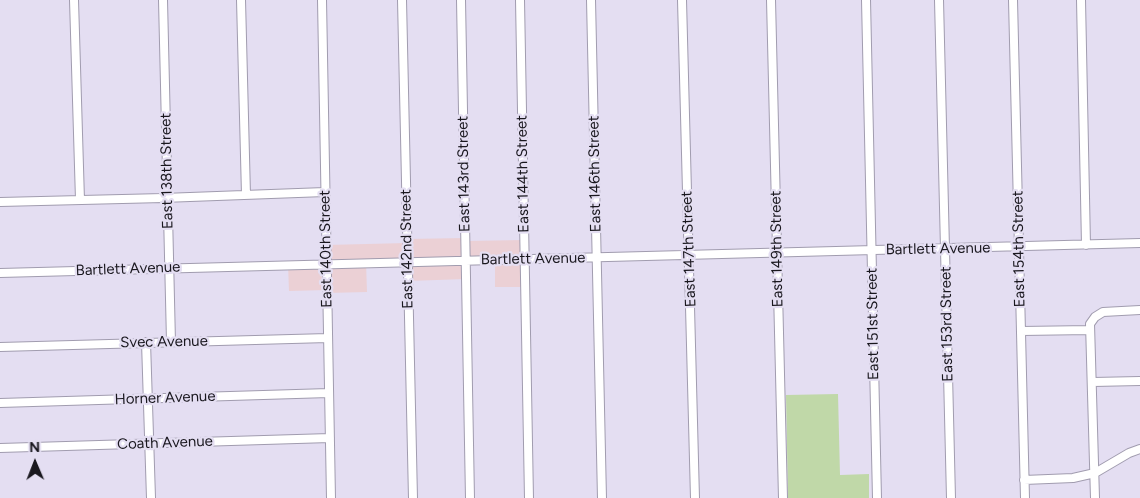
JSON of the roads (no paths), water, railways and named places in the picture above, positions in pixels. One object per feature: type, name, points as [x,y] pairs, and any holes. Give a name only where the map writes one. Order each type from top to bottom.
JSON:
[{"type":"street","points":[[74,0],[80,200]]},
{"type":"street","name":"East 138th Street","points":[[163,0],[171,342]]},
{"type":"street","points":[[241,0],[246,195]]},
{"type":"street","name":"East 140th Street","points":[[322,0],[331,498]]},
{"type":"street","name":"East 142nd Street","points":[[402,0],[413,498]]},
{"type":"street","name":"East 143rd Street","points":[[460,0],[470,498]]},
{"type":"street","name":"East 144th Street","points":[[520,0],[529,498]]},
{"type":"street","name":"East 146th Street","points":[[592,0],[602,498]]},
{"type":"street","name":"East 147th Street","points":[[682,0],[695,498]]},
{"type":"street","name":"East 149th Street","points":[[771,0],[783,498]]},
{"type":"street","name":"East 151st Street","points":[[866,0],[877,498]]},
{"type":"street","name":"East 153rd Street","points":[[939,0],[951,498]]},
{"type":"street","name":"East 154th Street","points":[[1013,0],[1025,498]]},
{"type":"street","points":[[1081,0],[1086,245]]},
{"type":"street","points":[[0,202],[325,192]]},
{"type":"street","name":"Bartlett Avenue","points":[[0,273],[1140,243]]},
{"type":"street","points":[[1096,498],[1090,324],[1103,312],[1140,310]]},
{"type":"street","points":[[1021,332],[1090,330]]},
{"type":"street","name":"Svec Avenue","points":[[0,347],[328,338]]},
{"type":"street","points":[[146,342],[152,498]]},
{"type":"street","points":[[1093,382],[1140,381]]},
{"type":"street","name":"Horner Avenue","points":[[0,403],[329,394]]},
{"type":"street","name":"Coath Avenue","points":[[0,448],[330,438]]},
{"type":"street","points":[[1024,480],[1074,478],[1095,473],[1129,453],[1140,449]]}]
